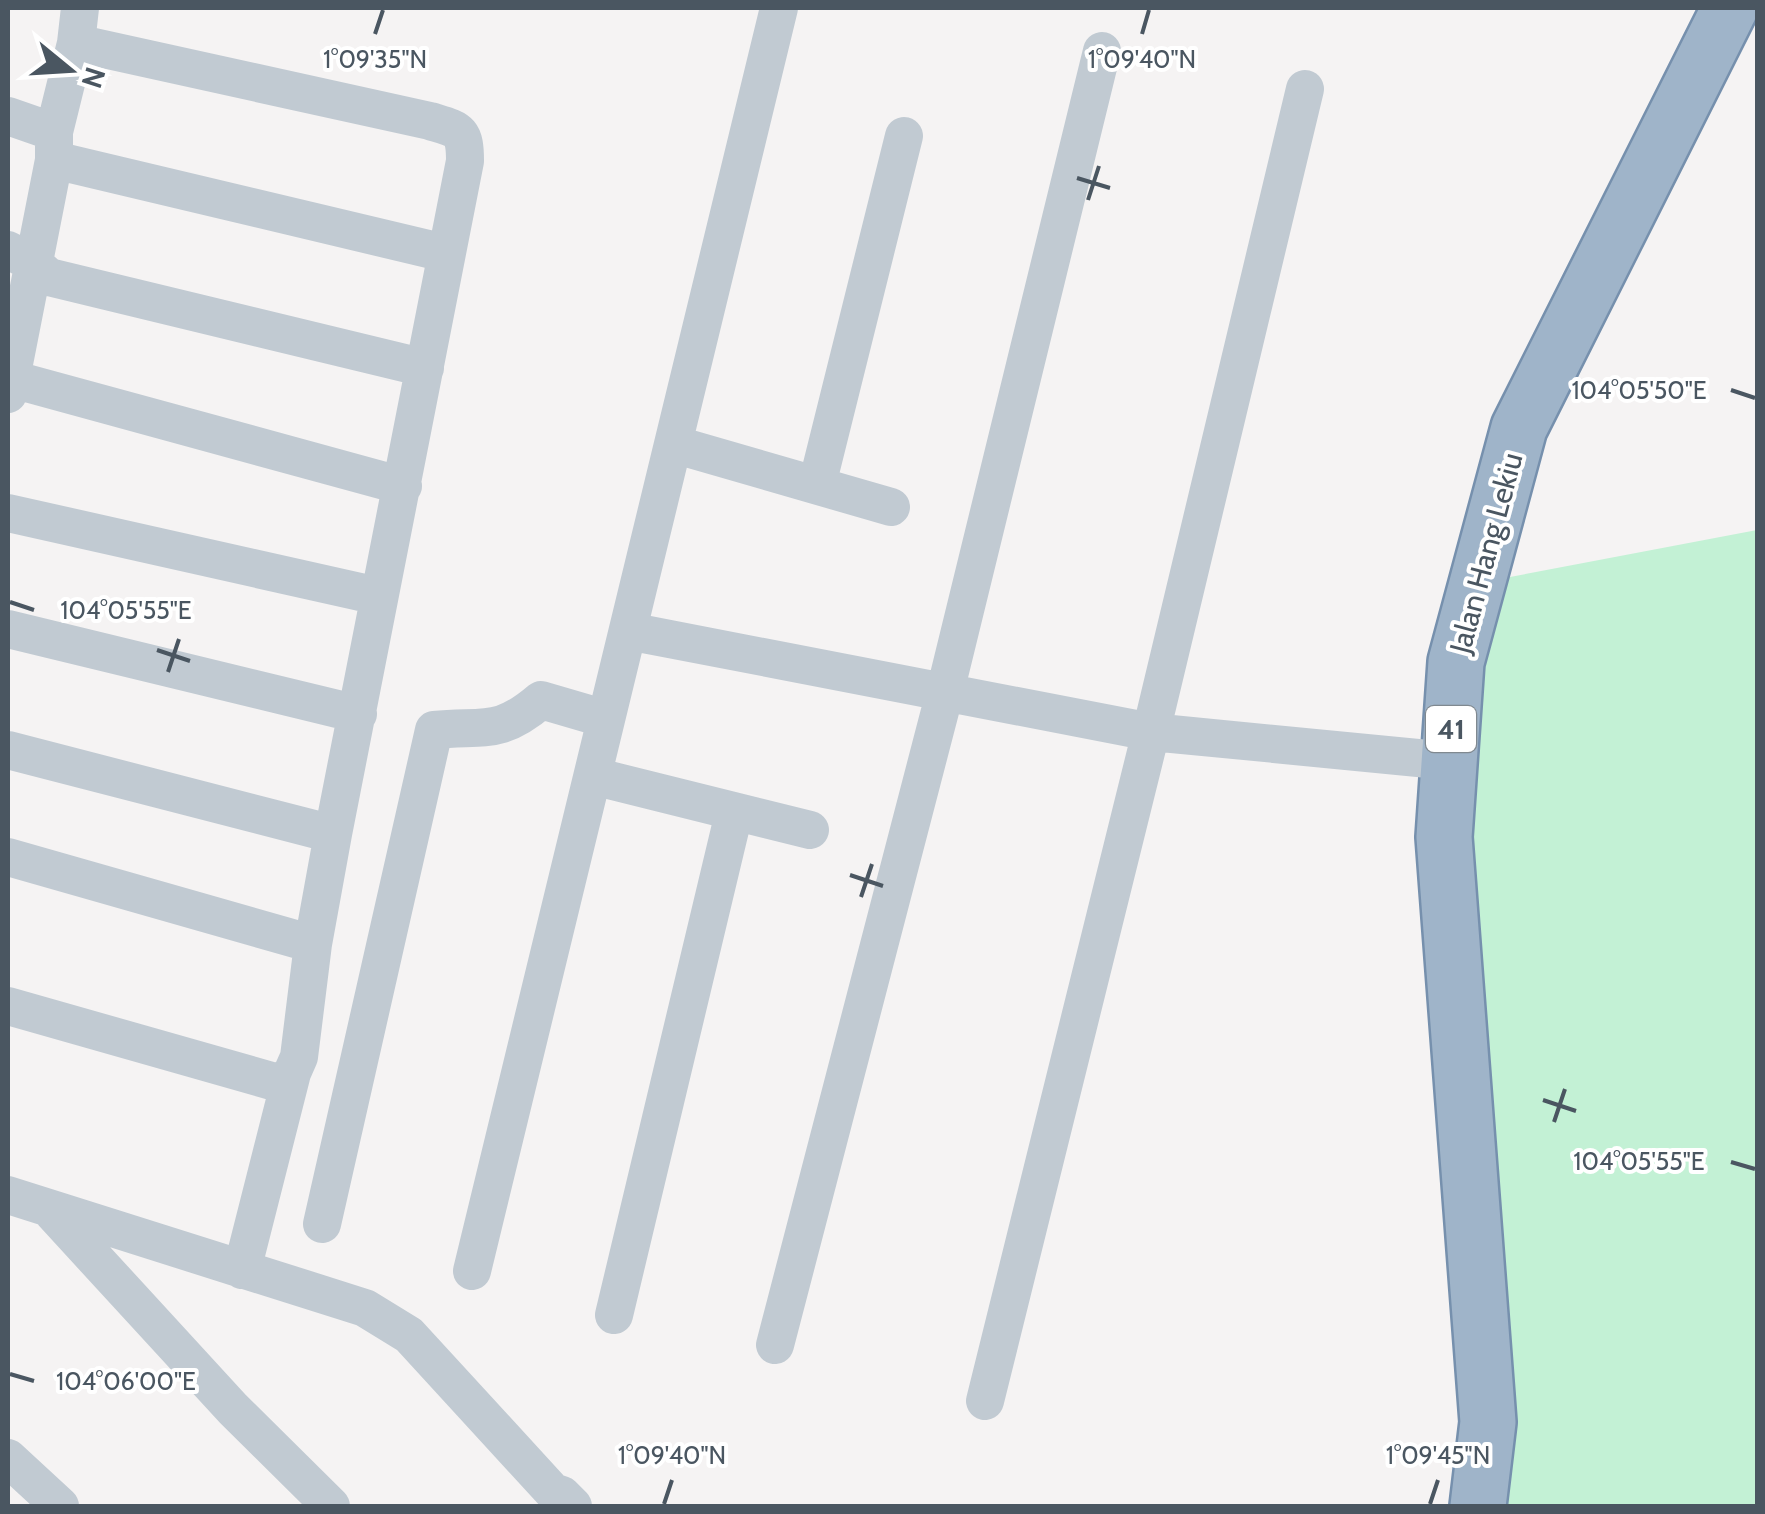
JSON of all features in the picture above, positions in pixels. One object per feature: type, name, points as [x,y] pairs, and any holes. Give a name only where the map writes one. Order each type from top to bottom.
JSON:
[{"type":"highway","name":"Jalan Hang Lekiu","points":[[1478,1506],[1488,1422],[1444,837],[1456,662],[1519,428],[1730,8]]},
{"type":"street","points":[[472,1271],[779,8]]},
{"type":"street","points":[[242,1270],[292,1073],[300,1057],[313,944],[378,596],[403,486],[465,162],[465,140],[458,130],[430,120],[71,18],[54,146],[20,256],[8,384],[403,486]]},
{"type":"street","points":[[775,1345],[945,692],[1102,51]]},
{"type":"street","points":[[985,1400],[1152,732],[1304,89]]},
{"type":"street","points":[[8,116],[54,146],[445,253]]},
{"type":"street","points":[[817,485],[904,136]]},
{"type":"street","points":[[20,256],[49,277],[426,368]]},
{"type":"street","points":[[673,444],[892,506]]},
{"type":"street","points":[[8,512],[378,596]]},
{"type":"street","points":[[8,629],[358,714]]},
{"type":"street","points":[[628,631],[1152,732],[1449,761]]},
{"type":"street","points":[[322,1224],[434,730],[487,730],[518,720],[541,700],[606,719]]},
{"type":"street","points":[[8,750],[333,834]]},
{"type":"street","points":[[593,776],[810,830]]},
{"type":"street","points":[[614,1315],[734,813]]},
{"type":"street","points":[[8,857],[313,944]]},
{"type":"street","points":[[8,1006],[275,1082],[292,1073]]},
{"type":"street","points":[[8,1194],[365,1308],[392,1322],[409,1335],[548,1502]]},
{"type":"street","points":[[52,1211],[233,1409],[331,1506]]},
{"type":"street","points":[[8,1458],[60,1506]]},
{"type":"green space","points":[[1757,530],[1757,1506],[1501,1506],[1450,899],[1473,584]]}]
